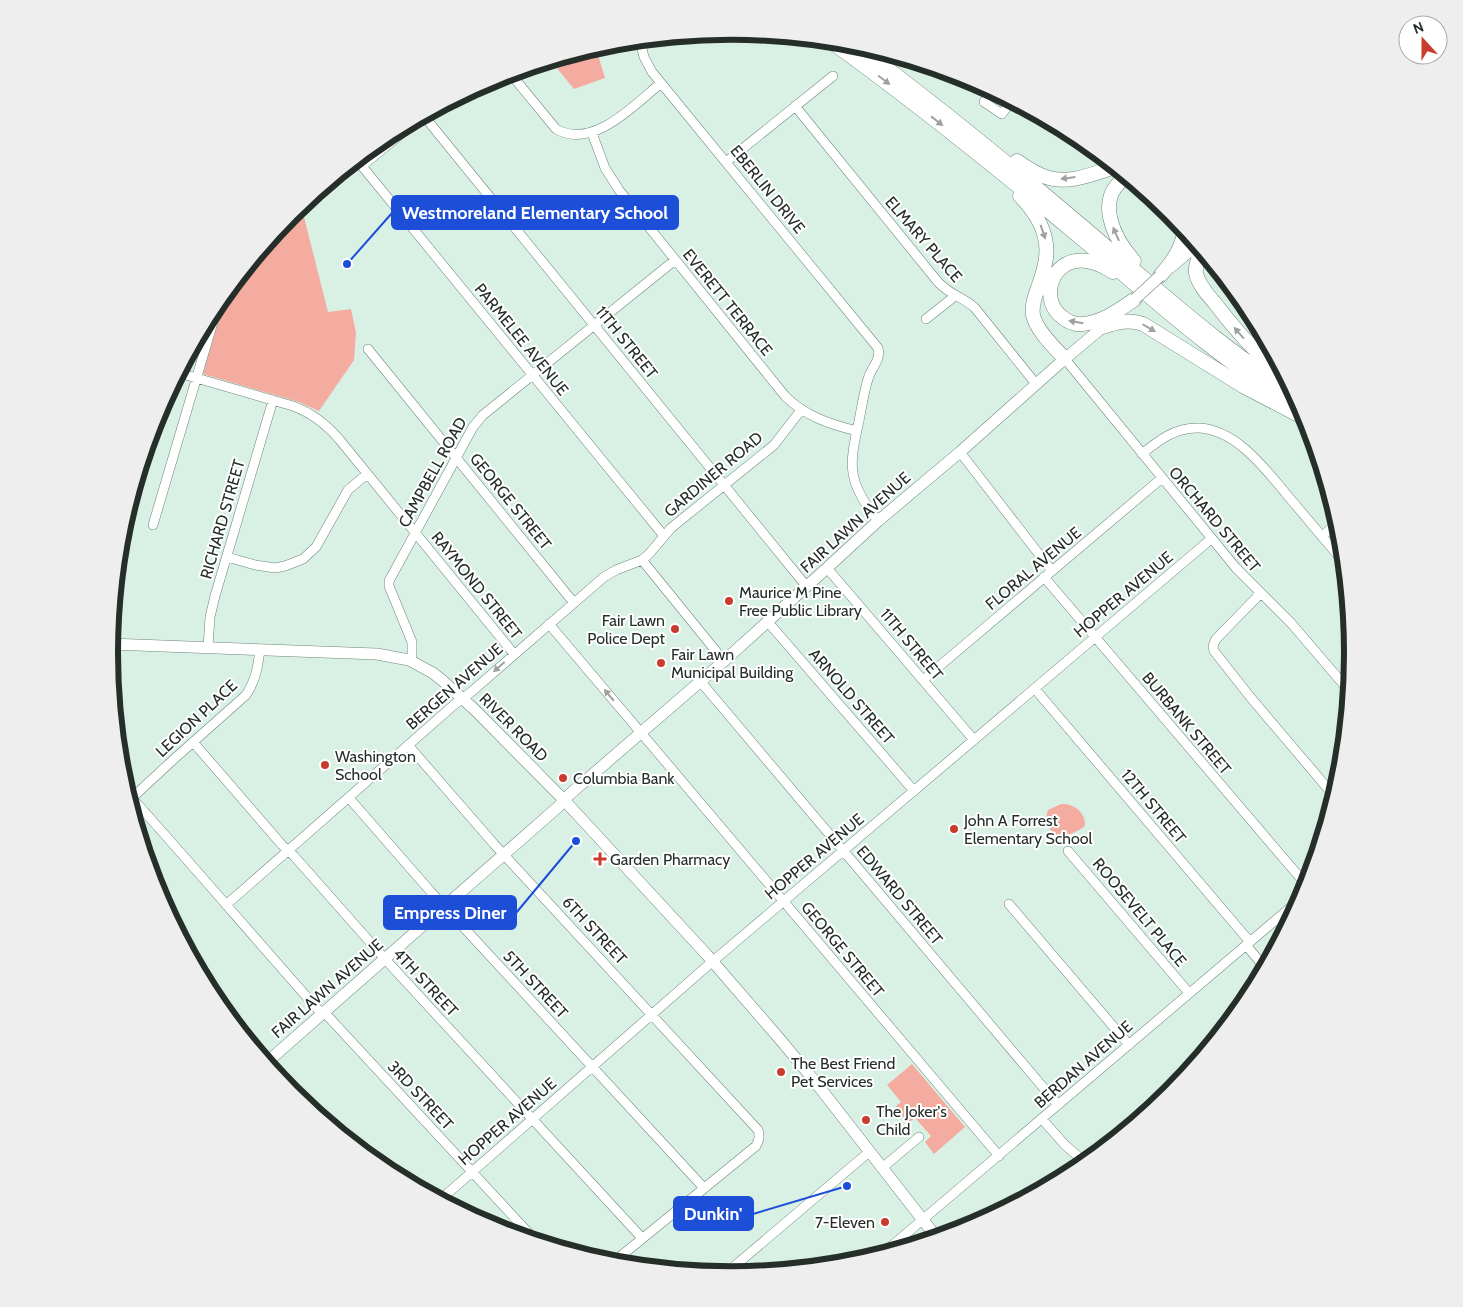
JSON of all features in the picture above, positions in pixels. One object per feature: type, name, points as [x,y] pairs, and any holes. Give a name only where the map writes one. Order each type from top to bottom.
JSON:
[{"type":"highway","points":[[843,50],[965,143],[1179,314]]},
{"type":"highway","points":[[871,57],[1004,160],[1235,365],[1291,402]]},
{"type":"highway","points":[[921,94],[1040,175],[1056,180],[1107,169]]},
{"type":"highway","points":[[965,143],[1022,198],[1039,222],[1045,237],[1047,252],[1034,299],[1033,314],[1039,328],[1065,359]]},
{"type":"highway","points":[[1122,180],[1114,188],[1109,202],[1110,221],[1114,232],[1122,247],[1179,314]]},
{"type":"highway","points":[[1160,276],[1176,255],[1183,239]]},
{"type":"highway","points":[[1199,257],[1196,273],[1201,286],[1254,350],[1275,369]]},
{"type":"highway","points":[[1135,299],[1100,320],[1074,324],[1066,321],[1055,310],[1051,304],[1050,289],[1054,274],[1067,264],[1075,261],[1099,264],[1179,314],[1283,385]]},
{"type":"highway","points":[[1103,327],[1124,321],[1144,324],[1242,386],[1296,414]]},
{"type":"main road","name":"FAIR LAWN AVENUE","points":[[271,1059],[724,661],[878,521],[1193,249]]},
{"type":"main road","name":"RIVER ROAD","points":[[118,644],[377,654],[409,660],[443,680],[564,800],[713,961],[812,1078],[933,1233]]},
{"type":"street","name":"EBERLIN DRIVE","points":[[642,47],[648,65],[661,83],[878,348],[877,362],[869,376],[856,431]]},
{"type":"street","points":[[726,162],[832,76]]},
{"type":"street","points":[[515,80],[556,129],[576,135],[592,132],[610,123],[661,83]]},
{"type":"street","points":[[988,96],[984,102],[1002,114],[1008,106]]},
{"type":"street","name":"ELMARY PLACE","points":[[795,106],[938,282],[948,292],[975,308],[1036,384]]},
{"type":"street","name":"11TH STREET","points":[[428,121],[806,587]]},
{"type":"street","name":"EVERETT TERRACE","points":[[592,132],[605,168],[618,190],[778,388],[801,410],[820,420],[856,431]]},
{"type":"street","name":"PARMELEE AVENUE","points":[[361,165],[664,536]]},
{"type":"street","name":"CAMPBELL ROAD","points":[[409,660],[412,655],[412,642],[389,586],[389,581],[472,427],[477,420],[675,260]]},
{"type":"street","points":[[926,319],[955,296]]},
{"type":"street","points":[[153,525],[211,330]]},
{"type":"street","name":"GEORGE STREET","points":[[368,349],[574,603]]},
{"type":"street","name":"ORCHARD STREET","points":[[1065,359],[1211,539],[1260,594],[1291,623],[1344,685]]},
{"type":"street","name":"RAYMOND STREET","points":[[185,375],[273,400],[302,410],[322,422],[339,439],[514,654]]},
{"type":"street","name":"RICHARD STREET","points":[[208,647],[212,606],[273,400]]},
{"type":"street","name":"GARDINER ROAD","points":[[642,560],[671,528],[774,445],[801,410]]},
{"type":"street","points":[[1142,454],[1163,438],[1180,430],[1200,428],[1218,432],[1236,442],[1253,457],[1336,553]]},
{"type":"street","points":[[856,431],[852,462],[855,482],[863,501],[878,521]]},
{"type":"street","points":[[960,452],[1052,571]]},
{"type":"street","points":[[227,557],[255,565],[275,568],[302,559],[316,547],[348,490],[367,474]]},
{"type":"street","name":"FLORAL AVENUE","points":[[923,680],[1162,478]]},
{"type":"street","points":[[1322,536],[1332,528]]},
{"type":"street","name":"HOPPER AVENUE","points":[[445,1196],[713,961],[1211,539]]},
{"type":"street","points":[[642,560],[724,661]]},
{"type":"street","name":"BERGEN AVENUE","points":[[226,905],[408,745],[610,573],[642,560]]},
{"type":"street","name":"11TH STREET","points":[[827,568],[974,740]]},
{"type":"street","name":"BURBANK STREET","points":[[1044,577],[1301,879]]},
{"type":"street","points":[[1260,594],[1216,638],[1213,646],[1216,654],[1245,691],[1329,790]]},
{"type":"street","name":"ARNOLD STREET","points":[[767,621],[914,791]]},
{"type":"street","name":"GEORGE STREET","points":[[549,624],[999,1156]]},
{"type":"street","name":"LEGION PLACE","points":[[135,795],[249,690],[257,674],[260,649]]},
{"type":"street","name":"EDWARD STREET","points":[[700,681],[1058,1105]]},
{"type":"street","name":"12TH STREET","points":[[1035,689],[1248,943],[1262,962]]},
{"type":"street","name":"4TH STREET","points":[[193,742],[385,959],[642,1238]]},
{"type":"street","name":"6TH STREET","points":[[408,745],[474,822],[755,1126],[760,1136],[756,1146],[704,1188]]},
{"type":"street","name":"5TH STREET","points":[[349,798],[444,906],[704,1188]]},
{"type":"street","name":"3RD STREET","points":[[137,804],[323,1013],[527,1231]]},
{"type":"street","name":"ROOSEVELT PLACE","points":[[1068,851],[1189,993]]},
{"type":"street","points":[[1009,904],[1129,1045]]},
{"type":"street","name":"BERDAN AVENUE","points":[[893,1245],[1289,908]]},
{"type":"street","points":[[1042,1119],[1065,1145],[1080,1158]]},
{"type":"street","points":[[882,1168],[919,1137]]},
{"type":"street","points":[[733,1267],[869,1152]]},
{"type":"street","points":[[620,1256],[704,1188]]},
{"type":"street","points":[[623,1254],[626,1258]]},
{"type":"shaded area","points":[[598,55],[605,78],[574,89],[555,66]]},
{"type":"shaded area","points":[[303,215],[328,312],[351,309],[356,333],[354,360],[319,411],[299,402],[203,374],[221,313],[270,249]]},
{"type":"shaded area","points":[[1061,804],[1070,805],[1078,809],[1085,821],[1085,826],[1071,834],[1056,837],[1048,825],[1047,814],[1048,810]]},
{"type":"shaded area","points":[[912,1064],[965,1127],[934,1154],[925,1142],[931,1136],[915,1118],[908,1123],[895,1107],[901,1102],[887,1085]]},
{"type":"place","name":"Westmoreland Elementary School","points":[[347,264]]},
{"type":"place","name":"Maurice M Pine Free Public Library","points":[[729,601]]},
{"type":"place","name":"Fair Lawn Police Dept","points":[[675,629]]},
{"type":"place","name":"Fair Lawn Municipal Building","points":[[661,663]]},
{"type":"place","name":"Washington School","points":[[325,765]]},
{"type":"place","name":"Columbia Bank","points":[[563,778]]},
{"type":"place","name":"John A Forrest Elementary School","points":[[954,829]]},
{"type":"place","name":"Empress Diner","points":[[576,841]]},
{"type":"place","name":"Garden Pharmacy","points":[[600,859]]},
{"type":"place","name":"The Best Friend Pet Services","points":[[781,1072]]},
{"type":"place","name":"The Joker's Child","points":[[866,1120]]},
{"type":"place","name":"Dunkin'","points":[[847,1186]]},
{"type":"place","name":"7-Eleven","points":[[885,1222]]}]
